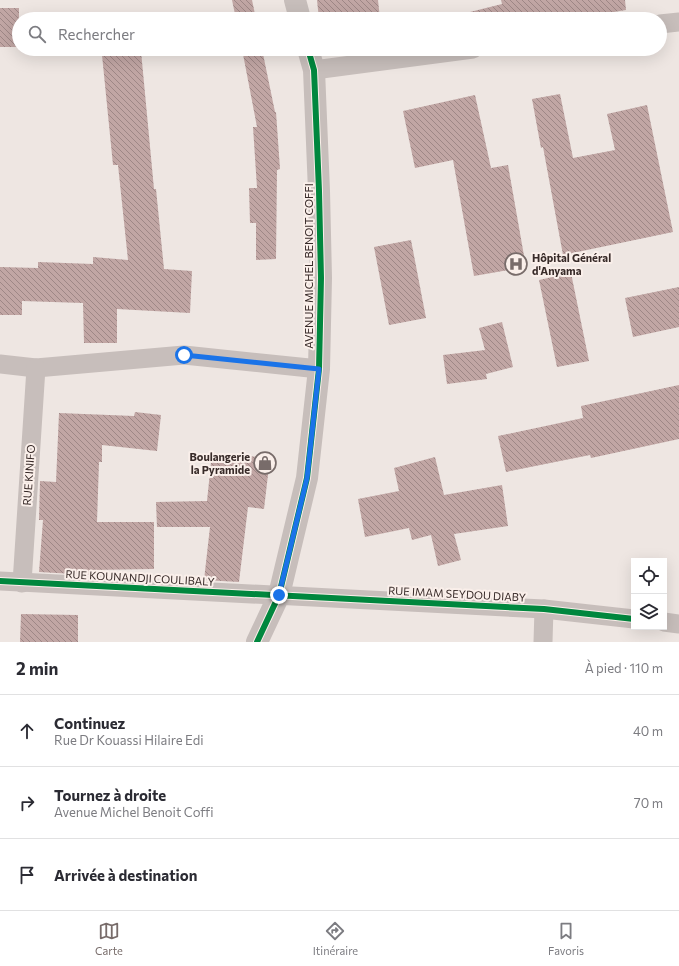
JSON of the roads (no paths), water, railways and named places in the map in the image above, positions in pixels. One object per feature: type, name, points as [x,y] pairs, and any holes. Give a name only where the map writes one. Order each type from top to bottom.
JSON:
[{"type":"street","points":[[295,0],[298,12]]},
{"type":"street","points":[[667,23],[679,22]]},
{"type":"street","name":"AVENUE MICHEL BENOIT COFFI","points":[[257,642],[279,595],[307,478],[319,369],[321,278],[314,70],[310,56]]},
{"type":"street","points":[[314,70],[420,56]]},
{"type":"street","points":[[0,364],[36,368],[184,355],[319,369]]},
{"type":"street","name":"RUE KINIFO","points":[[22,583],[36,368]]},
{"type":"street","name":"RUE KOUNANDJI COULIBALY","points":[[0,581],[279,595]]},
{"type":"street","name":"RUE IMAM SEYDOU DIABY","points":[[279,595],[544,609],[631,619]]},
{"type":"street","points":[[543,642],[544,609]]},
{"type":"street","points":[[667,622],[679,624]]},
{"type":"place","name":"Hôpital Général d'Anyama","points":[[516,264]]},
{"type":"place","name":"Boulangerie la Pyramide","points":[[265,463]]}]
